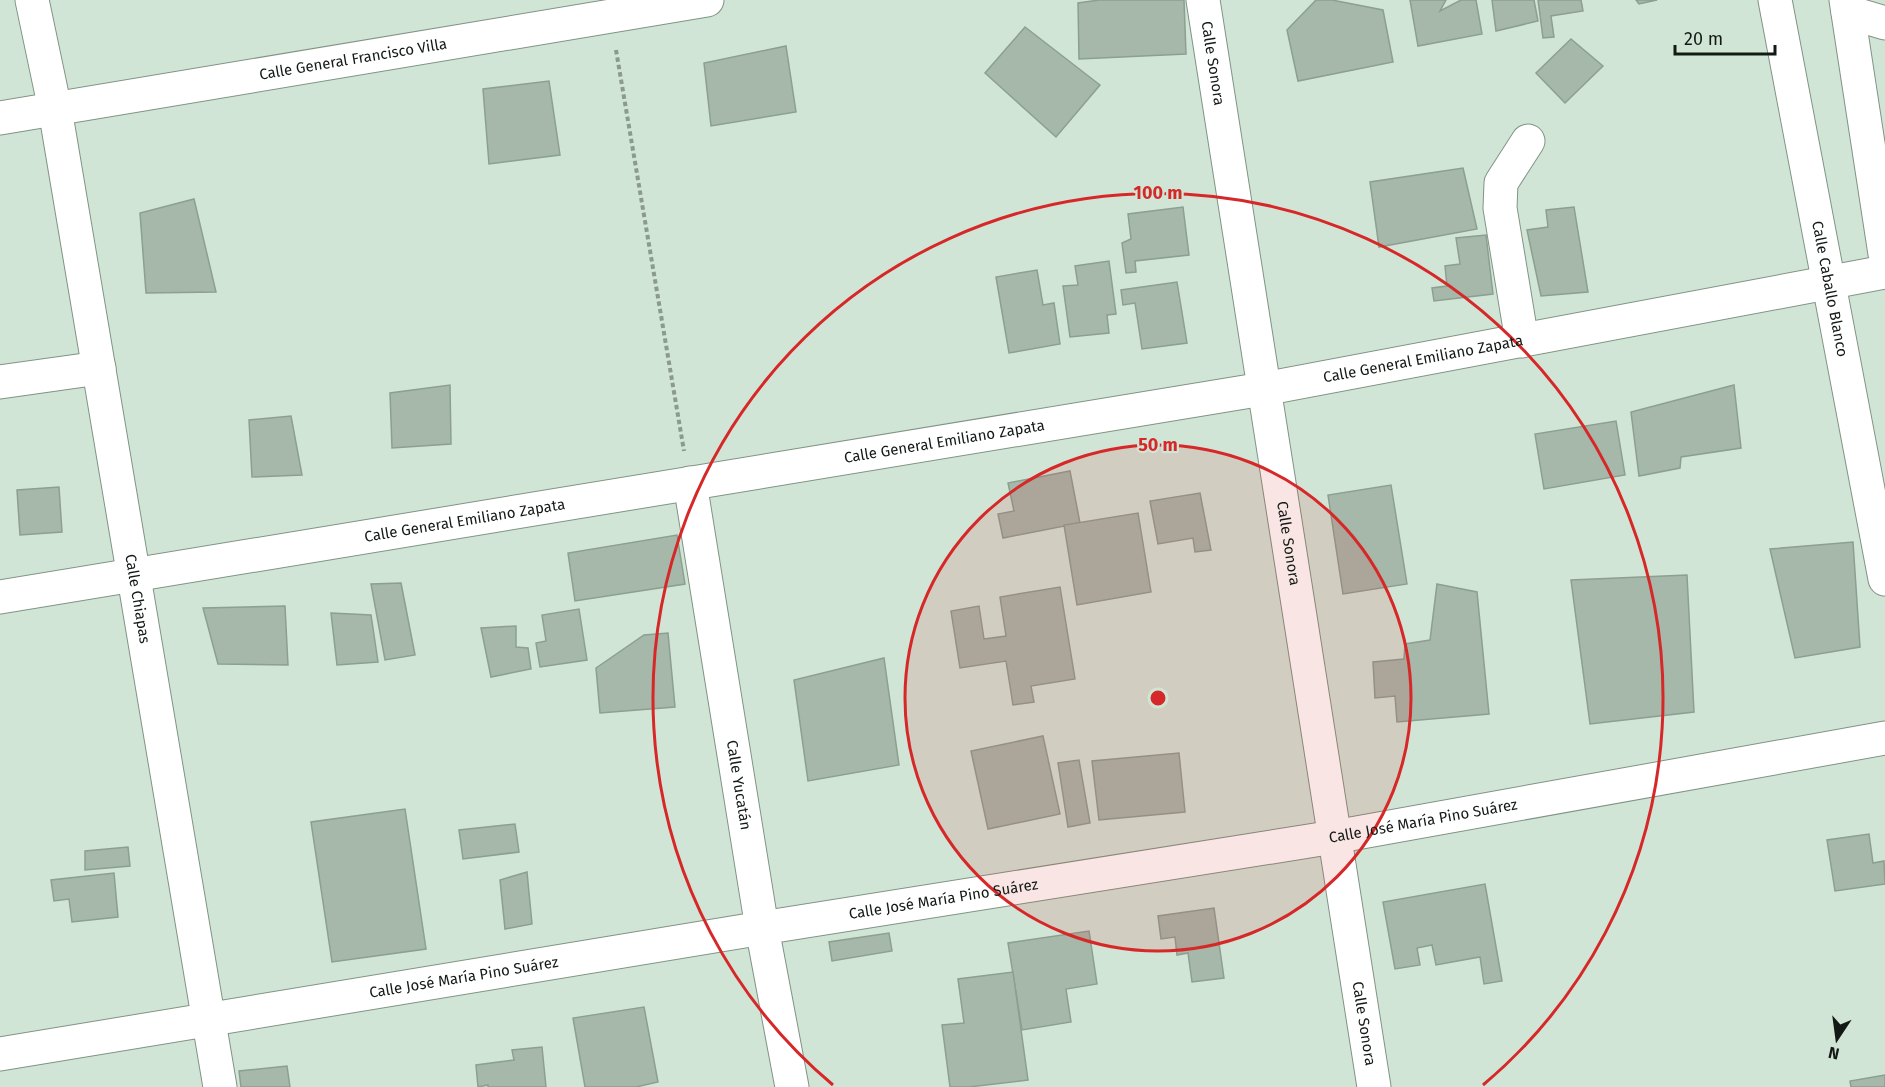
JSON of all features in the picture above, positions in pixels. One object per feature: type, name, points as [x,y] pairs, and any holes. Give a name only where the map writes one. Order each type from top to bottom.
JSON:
[{"type":"street","name":"Calle Chiapas","points":[[32,0],[54,109],[99,368],[220,1087]]},
{"type":"street","name":"Calle General Francisco Villa","points":[[0,118],[609,8],[706,0]]},
{"type":"street","name":"Calle Sonora","points":[[1203,0],[1374,1087]]},
{"type":"street","name":"Calle Caballo Blanco","points":[[1775,0],[1885,579]]},
{"type":"street","points":[[1847,6],[1885,23]]},
{"type":"street","points":[[1847,6],[1885,254]]},
{"type":"street","points":[[1522,341],[1500,208],[1501,183],[1528,141]]},
{"type":"street","name":"Calle General Emiliano Zapata","points":[[0,597],[1263,389],[1885,272]]},
{"type":"street","points":[[0,382],[99,368]]},
{"type":"street","name":"Calle Yucatán","points":[[690,483],[762,928],[792,1087]]},
{"type":"street","name":"Calle José María Pino Suárez","points":[[0,1054],[762,928],[1334,837],[1885,738]]},
{"type":"path","points":[[609,8],[690,483]]},
{"type":"building","points":[[1099,0],[1184,0],[1186,54],[1079,59],[1078,3]]},
{"type":"building","points":[[1316,0],[1332,0],[1383,10],[1393,62],[1298,81],[1287,30]]},
{"type":"building","points":[[1410,0],[1446,0],[1440,11],[1461,0],[1476,0],[1482,34],[1418,46]]},
{"type":"building","points":[[1492,0],[1534,0],[1538,21],[1496,31]]},
{"type":"building","points":[[1538,0],[1581,0],[1583,11],[1551,16],[1554,37],[1543,38]]},
{"type":"building","points":[[1636,0],[1657,0],[1639,4]]},
{"type":"building","points":[[1025,27],[1100,85],[1056,137],[985,73]]},
{"type":"building","points":[[1571,39],[1603,66],[1565,103],[1536,73]]},
{"type":"building","points":[[786,46],[796,112],[711,126],[704,63]]},
{"type":"building","points":[[549,81],[560,155],[489,164],[483,89]]},
{"type":"building","points":[[1463,168],[1477,229],[1379,247],[1370,182]]},
{"type":"building","points":[[194,199],[216,292],[146,293],[140,213]]},
{"type":"building","points":[[1183,207],[1189,255],[1135,261],[1136,272],[1126,273],[1122,243],[1131,239],[1128,214]]},
{"type":"building","points":[[1574,207],[1588,292],[1541,296],[1527,230],[1548,227],[1546,210]]},
{"type":"building","points":[[1486,235],[1493,294],[1434,301],[1432,288],[1447,286],[1445,266],[1460,264],[1456,238]]},
{"type":"building","points":[[1109,261],[1116,314],[1107,315],[1109,333],[1070,337],[1063,286],[1078,285],[1075,266]]},
{"type":"building","points":[[1037,270],[1043,305],[1054,303],[1060,344],[1009,353],[996,277]]},
{"type":"building","points":[[1177,282],[1187,343],[1142,349],[1135,303],[1123,305],[1121,290]]},
{"type":"building","points":[[450,385],[451,444],[392,448],[390,393]]},
{"type":"building","points":[[1734,385],[1741,448],[1681,457],[1680,468],[1639,476],[1631,412]]},
{"type":"building","points":[[291,416],[302,475],[252,477],[249,420]]},
{"type":"building","points":[[1616,421],[1625,475],[1544,489],[1535,434]]},
{"type":"building","points":[[1070,471],[1080,523],[1003,538],[998,514],[1014,511],[1008,483]]},
{"type":"building","points":[[1391,485],[1407,584],[1343,594],[1328,495]]},
{"type":"building","points":[[59,487],[62,532],[20,535],[17,490]]},
{"type":"building","points":[[1200,493],[1211,550],[1195,552],[1193,538],[1158,544],[1150,501]]},
{"type":"building","points":[[1138,513],[1151,592],[1077,605],[1064,525]]},
{"type":"building","points":[[677,535],[685,584],[575,601],[568,553]]},
{"type":"building","points":[[1853,542],[1860,647],[1795,658],[1770,549]]},
{"type":"building","points":[[1687,575],[1694,712],[1590,724],[1571,580]]},
{"type":"building","points":[[401,583],[415,655],[385,660],[371,584]]},
{"type":"building","points":[[1437,584],[1477,592],[1489,714],[1397,722],[1395,696],[1375,698],[1373,662],[1404,659],[1405,644],[1430,640]]},
{"type":"building","points":[[1060,587],[1075,679],[1031,686],[1034,702],[1013,705],[1006,661],[960,668],[951,611],[979,606],[984,639],[1006,636],[1000,597]]},
{"type":"building","points":[[285,606],[288,665],[218,664],[203,608]]},
{"type":"building","points":[[579,609],[587,660],[540,667],[536,643],[546,641],[542,615]]},
{"type":"building","points":[[331,613],[371,615],[378,662],[337,665]]},
{"type":"building","points":[[516,626],[516,647],[528,648],[531,669],[491,677],[481,628]]},
{"type":"building","points":[[668,633],[675,707],[600,713],[596,668],[644,635]]},
{"type":"building","points":[[884,658],[899,765],[808,781],[794,680]]},
{"type":"building","points":[[1043,736],[1060,814],[988,829],[971,751]]},
{"type":"building","points":[[1179,753],[1185,812],[1099,820],[1092,761]]},
{"type":"building","points":[[1079,760],[1090,823],[1068,827],[1058,763]]},
{"type":"building","points":[[405,809],[426,949],[332,962],[311,822]]},
{"type":"building","points":[[515,824],[519,852],[463,859],[459,830]]},
{"type":"building","points":[[1869,834],[1873,863],[1884,861],[1885,884],[1835,891],[1827,840]]},
{"type":"building","points":[[128,847],[130,866],[85,870],[85,851]]},
{"type":"building","points":[[527,872],[532,924],[505,929],[500,880]]},
{"type":"building","points":[[114,873],[118,917],[72,922],[69,899],[54,901],[51,880]]},
{"type":"building","points":[[1485,884],[1502,981],[1484,984],[1480,957],[1436,965],[1432,945],[1417,948],[1420,965],[1395,969],[1383,902]]},
{"type":"building","points":[[1214,908],[1224,978],[1192,982],[1188,953],[1177,955],[1175,937],[1161,939],[1158,916]]},
{"type":"building","points":[[1089,931],[1097,984],[1066,989],[1071,1022],[1022,1030],[1008,943]]},
{"type":"building","points":[[889,933],[892,951],[832,961],[829,942]]},
{"type":"building","points":[[1013,972],[1028,1080],[950,1087],[942,1025],[964,1023],[958,979]]},
{"type":"building","points":[[644,1007],[658,1082],[636,1087],[585,1087],[573,1018]]},
{"type":"building","points":[[542,1047],[546,1087],[488,1087],[488,1085],[478,1087],[476,1065],[514,1060],[512,1050]]},
{"type":"building","points":[[287,1066],[290,1087],[241,1087],[239,1071]]},
{"type":"building","points":[[1885,1075],[1885,1087],[1851,1087],[1850,1081]]}]
